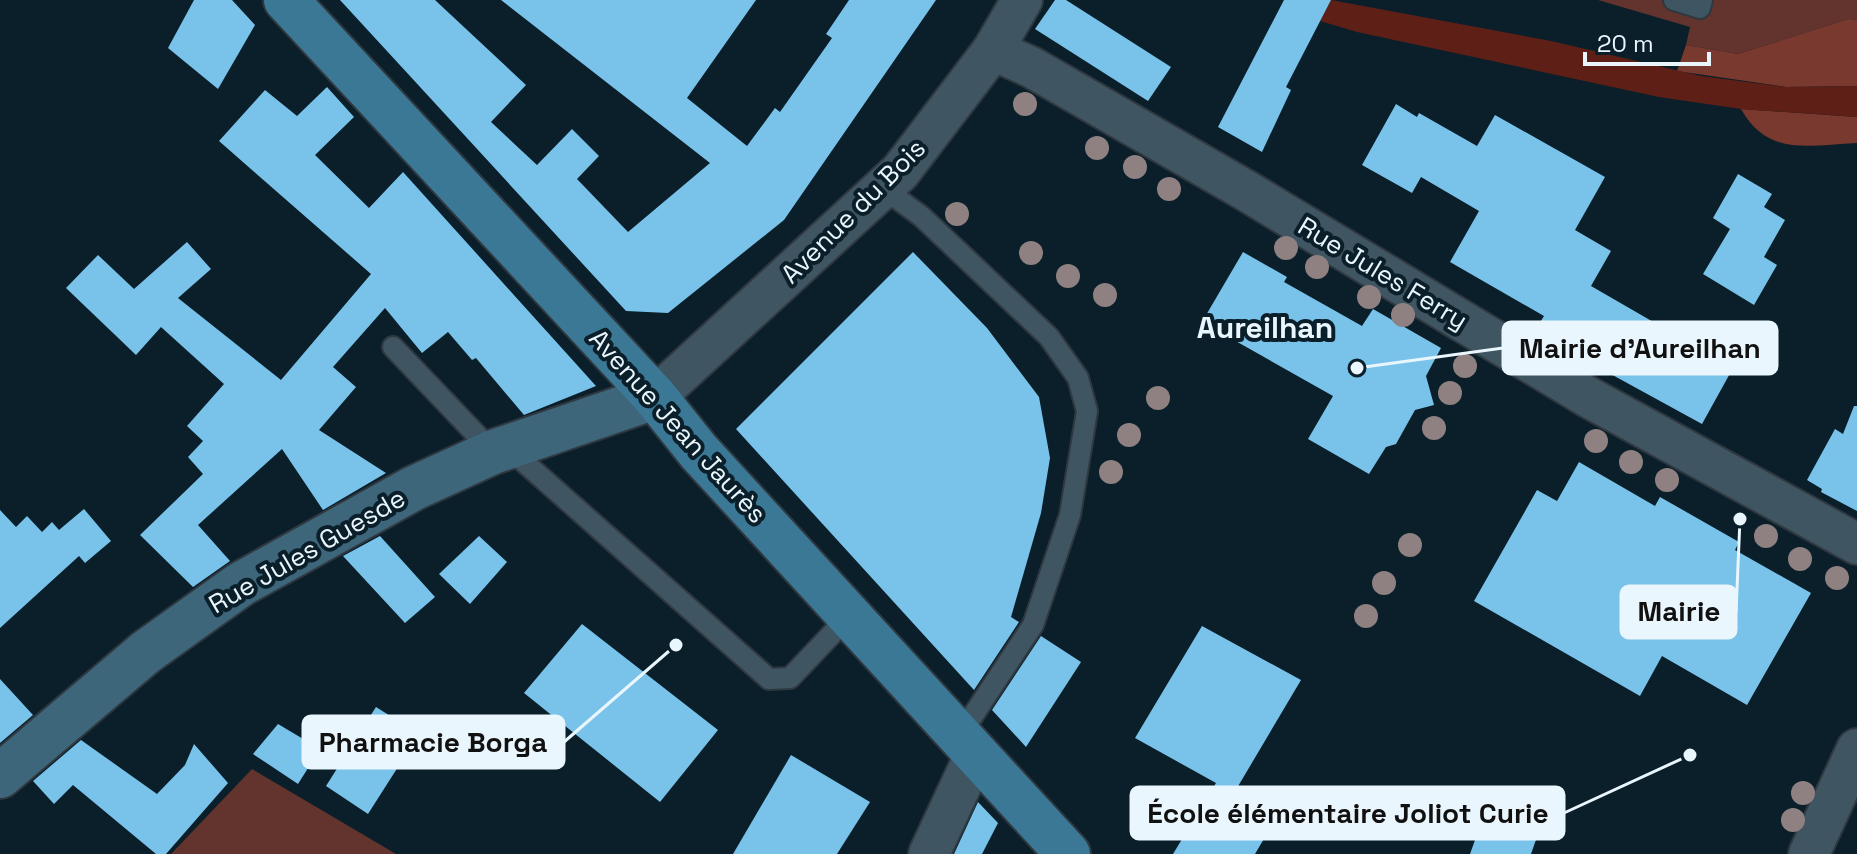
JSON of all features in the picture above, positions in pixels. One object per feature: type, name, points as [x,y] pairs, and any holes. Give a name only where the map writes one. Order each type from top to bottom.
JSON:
[{"type":"main road","name":"Avenue Jean Jaurès","points":[[286,0],[655,397],[699,452],[1068,854]]},
{"type":"street","name":"Avenue du Bois","points":[[655,397],[884,189],[924,143],[993,50],[1022,0]]},
{"type":"street","name":"Rue Jules Ferry","points":[[993,50],[1031,67],[1245,190],[1588,397],[1857,544]]},
{"type":"street","name":"Rue Jules Guesde","points":[[0,776],[146,652],[241,584],[414,488],[500,449],[655,397]]},
{"type":"street","points":[[929,854],[968,744]]},
{"type":"street","points":[[1809,854],[1857,749]]},
{"type":"lane","points":[[1674,0],[1700,8],[1702,0]]},
{"type":"lane","points":[[884,189],[921,216],[1049,337],[1078,378],[1087,411],[1070,515],[1033,625],[968,744]]},
{"type":"lane","points":[[393,347],[500,449],[769,679],[790,678],[849,616]]},
{"type":"shaded area","points":[[1331,0],[1551,41],[1701,76],[1786,87],[1857,86],[1857,117],[1741,109],[1659,97],[1357,32],[1320,21]]},
{"type":"shaded area","points":[[1598,0],[1857,0],[1857,20],[1848,19],[1738,54],[1686,45],[1690,27]]},
{"type":"shaded area","points":[[1848,19],[1857,20],[1857,86],[1786,87],[1677,71],[1686,45],[1738,54]]},
{"type":"shaded area","points":[[1741,109],[1857,117],[1857,143],[1806,146],[1777,141],[1764,135]]},
{"type":"shaded area","points":[[252,769],[396,854],[171,854]]},
{"type":"building","points":[[194,0],[232,0],[255,25],[218,89],[168,48]]},
{"type":"building","points":[[340,0],[435,0],[526,85],[491,122],[537,165],[572,129],[599,156],[577,179],[628,232],[710,163],[501,0],[756,0],[687,98],[747,146],[775,108],[780,112],[832,38],[826,34],[849,0],[936,0],[784,220],[668,313],[626,311]]},
{"type":"building","points":[[1055,0],[1066,0],[1171,67],[1148,101],[1035,29]]},
{"type":"building","points":[[1284,0],[1331,0],[1286,87],[1291,90],[1262,152],[1218,127]]},
{"type":"building","points":[[327,87],[354,117],[315,155],[369,208],[403,172],[596,386],[524,415],[476,358],[472,360],[448,332],[422,353],[385,308],[333,367],[356,387],[319,430],[386,473],[323,510],[282,449],[198,525],[230,561],[193,587],[140,535],[203,474],[188,457],[203,441],[187,426],[224,384],[161,327],[136,355],[66,288],[98,255],[134,289],[187,242],[211,269],[178,298],[281,380],[371,274],[219,141],[265,90],[297,116]]},
{"type":"building","points":[[1396,104],[1417,117],[1419,113],[1477,146],[1495,115],[1605,177],[1575,230],[1611,251],[1591,286],[1733,368],[1702,424],[1534,332],[1544,316],[1450,262],[1479,211],[1421,177],[1412,193],[1362,165]]},
{"type":"building","points":[[1738,174],[1772,194],[1764,207],[1785,220],[1764,257],[1777,265],[1754,305],[1703,274],[1730,229],[1713,218]]},
{"type":"building","points":[[913,252],[987,328],[1039,397],[1050,458],[1041,513],[1011,617],[1019,622],[974,690],[736,429]]},
{"type":"building","points":[[1243,252],[1287,277],[1284,282],[1362,326],[1373,309],[1441,348],[1426,376],[1434,405],[1415,410],[1396,444],[1386,447],[1369,474],[1308,439],[1333,396],[1202,322]]},
{"type":"building","points":[[1854,406],[1857,406],[1857,511],[1821,492],[1822,489],[1807,480],[1835,429],[1843,434]]},
{"type":"building","points":[[1579,462],[1655,506],[1660,497],[1739,542],[1735,550],[1811,593],[1747,705],[1662,656],[1640,696],[1474,601],[1537,490],[1557,501]]},
{"type":"building","points":[[84,509],[111,541],[85,563],[79,556],[0,628],[0,510],[16,527],[27,516],[42,532],[52,522],[59,530]]},
{"type":"building","points":[[380,536],[435,597],[405,623],[343,556]]},
{"type":"building","points":[[479,536],[507,562],[470,604],[439,574]]},
{"type":"building","points":[[582,624],[718,730],[660,802],[524,693]]},
{"type":"building","points":[[1202,626],[1301,680],[1237,788],[1279,813],[1255,854],[1173,854],[1216,783],[1135,738]]},
{"type":"building","points":[[1041,636],[1081,662],[1026,747],[992,710]]},
{"type":"building","points":[[0,679],[33,715],[0,743]]},
{"type":"building","points":[[376,707],[419,734],[368,814],[326,786]]},
{"type":"building","points":[[278,724],[320,749],[298,784],[253,754]]},
{"type":"building","points":[[81,740],[157,794],[185,765],[194,744],[228,783],[166,854],[156,854],[73,785],[54,804],[33,781]]},
{"type":"building","points":[[791,755],[870,802],[837,854],[733,854]]},
{"type":"building","points":[[1492,793],[1546,811],[1531,854],[1470,854]]},
{"type":"building","points":[[978,802],[998,823],[982,854],[954,854]]},
{"type":"place","name":"Mairie d'Aureilhan","points":[[1357,368]]},
{"type":"place","name":"Mairie","points":[[1740,519]]},
{"type":"place","name":"Pharmacie Borga","points":[[676,645]]},
{"type":"place","name":"École élémentaire Joliot Curie","points":[[1690,755]]},
{"type":"district","name":"Aureilhan","points":[[1265,328]]}]
